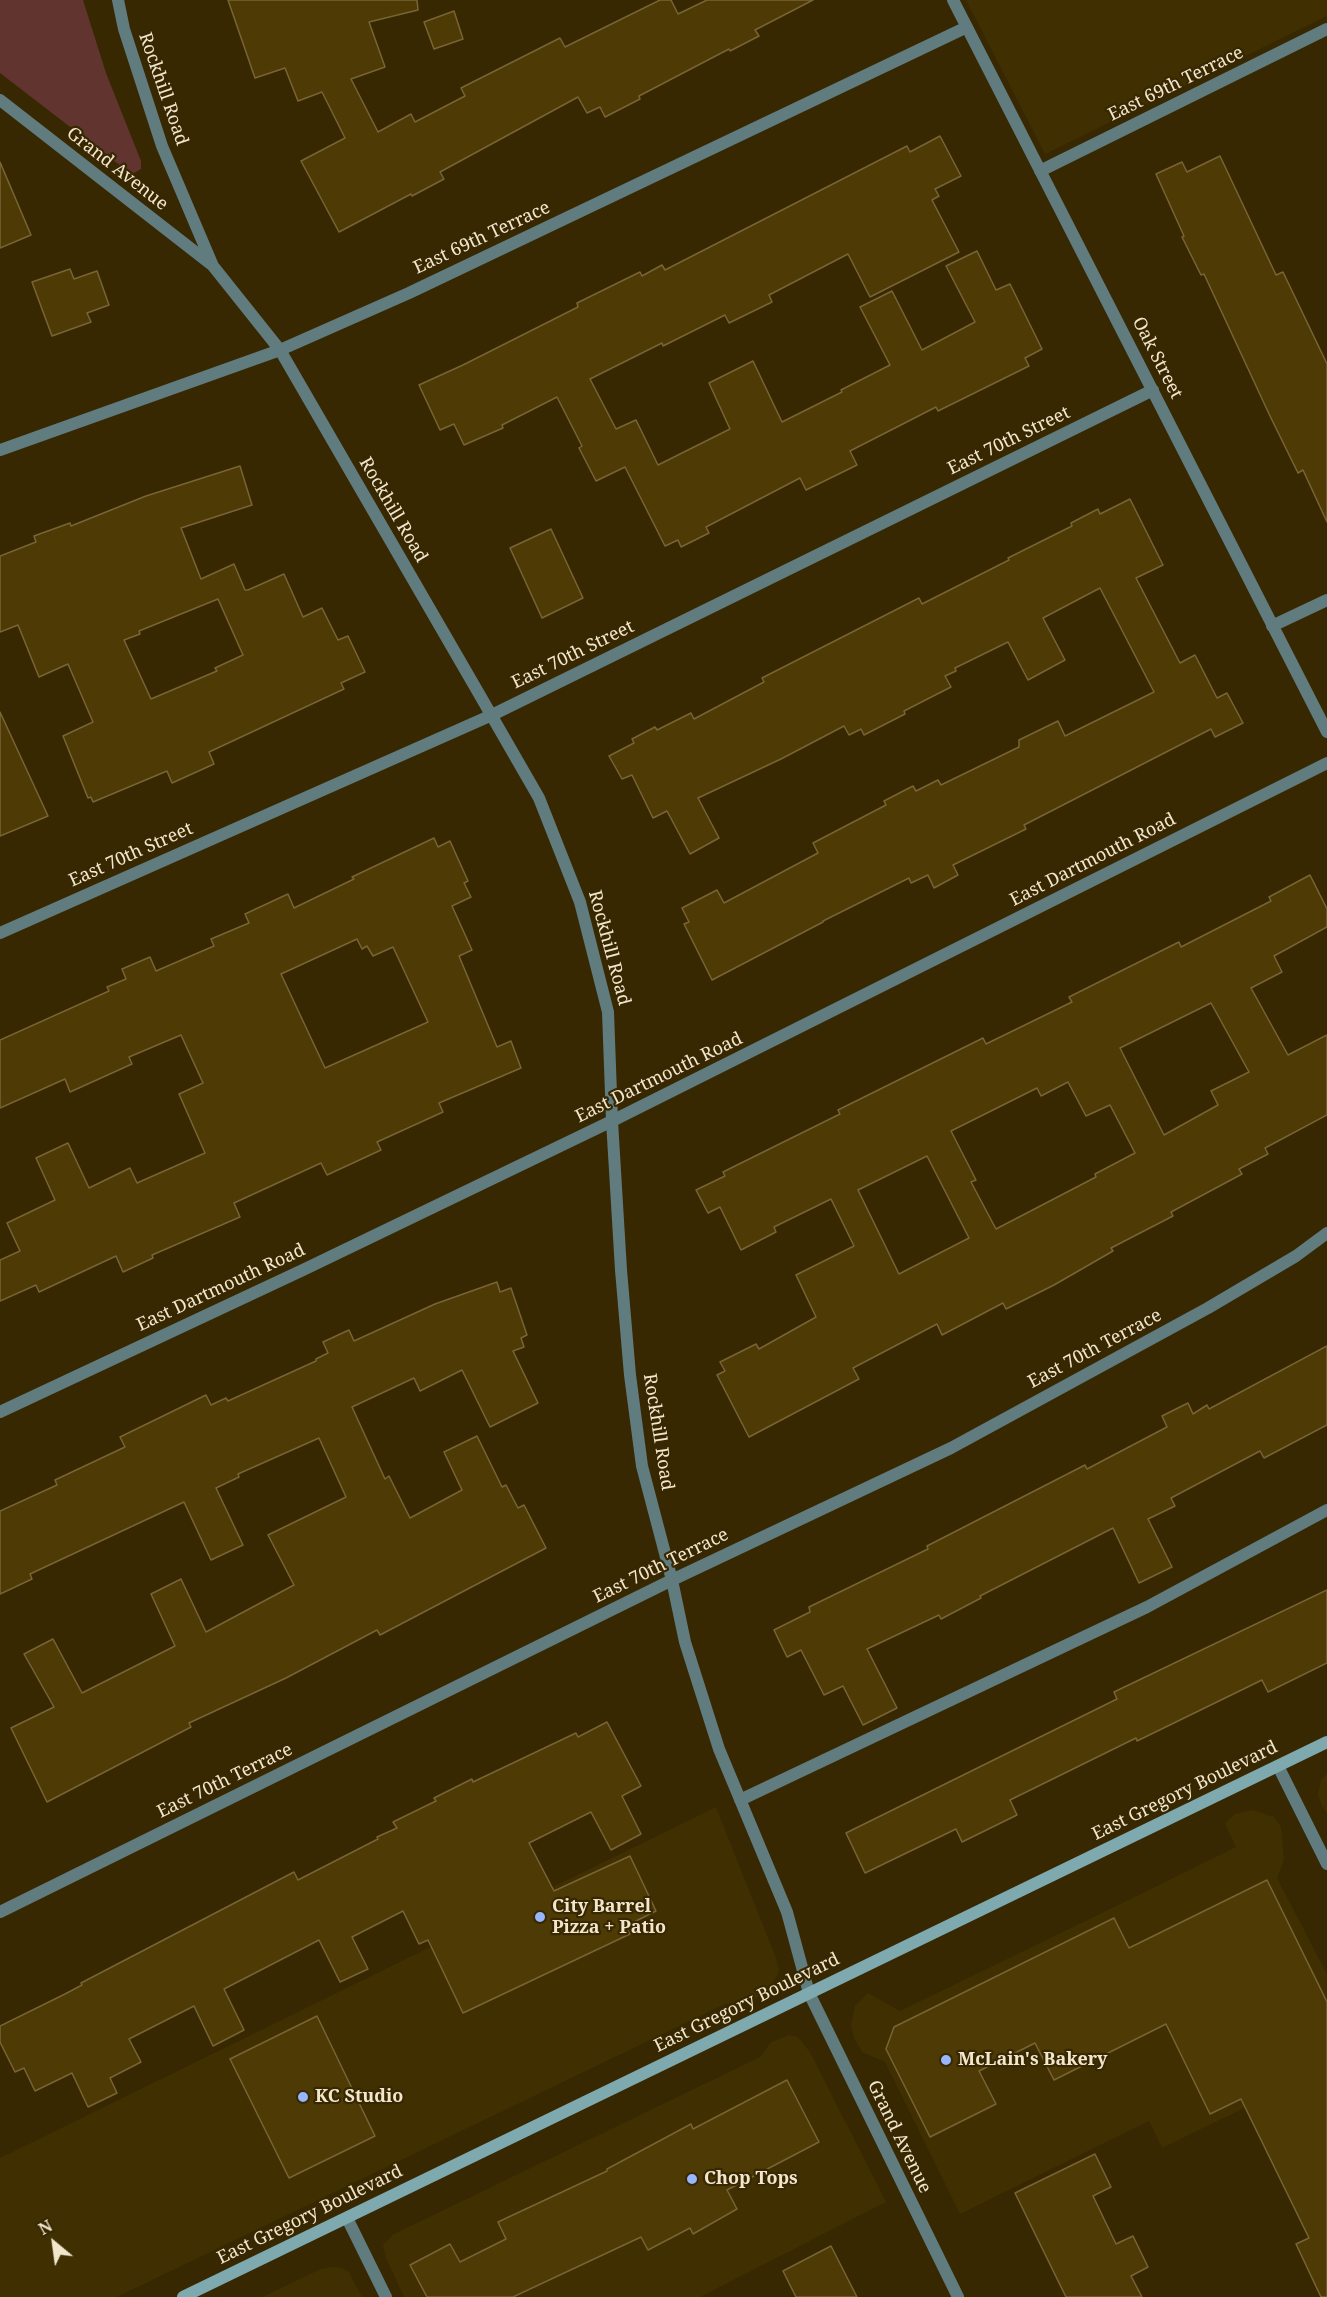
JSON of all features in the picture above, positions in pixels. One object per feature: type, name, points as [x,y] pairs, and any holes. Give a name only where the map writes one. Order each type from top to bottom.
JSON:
[{"type":"main road","name":"East Gregory Boulevard","points":[[183,2297],[1327,1742]]},
{"type":"street","name":"Rockhill Road","points":[[118,0],[124,29],[162,146],[213,266],[280,350],[492,715],[539,798],[580,902],[608,1012],[612,1121],[630,1375],[642,1466],[698,1688],[718,1749],[787,1912],[809,1993]]},
{"type":"street","name":"Oak Street","points":[[953,0],[1327,732]]},
{"type":"street","name":"East 69th Terrace","points":[[0,450],[280,350],[409,293],[967,27]]},
{"type":"street","name":"East 69th Terrace","points":[[1040,171],[1327,29]]},
{"type":"street","name":"Grand Avenue","points":[[0,100],[213,266]]},
{"type":"street","name":"East 70th Street","points":[[0,933],[492,715],[1153,390]]},
{"type":"street","points":[[1272,626],[1327,600]]},
{"type":"street","name":"East Dartmouth Road","points":[[0,1412],[305,1269],[612,1121],[1327,763]]},
{"type":"street","name":"East 70th Terrace","points":[[0,1912],[672,1580],[951,1448],[1208,1308],[1296,1256],[1327,1233]]},
{"type":"street","points":[[740,1800],[1147,1607],[1327,1510]]},
{"type":"street","points":[[1278,1766],[1327,1864]]},
{"type":"street","name":"Grand Avenue","points":[[809,1993],[958,2297]]},
{"type":"street","points":[[347,2218],[386,2297]]},
{"type":"shaded area","points":[[0,0],[83,0],[106,73],[141,161],[141,169],[134,173],[126,170],[0,73]]},
{"type":"shaded area","points":[[966,0],[1327,0],[1327,16],[1045,154]]},
{"type":"shaded area","points":[[1327,1774],[1327,1813],[1318,1795],[1321,1780]]},
{"type":"shaded area","points":[[716,1807],[776,1958],[779,1970],[766,1993],[739,2006],[727,2003],[117,2297],[0,2297],[0,2158]]},
{"type":"shaded area","points":[[1253,1810],[1274,1817],[1281,1827],[1284,1860],[1277,1878],[1327,1974],[1327,2068],[1162,2148],[1149,2121],[960,2214],[885,2062],[862,2052],[854,2038],[851,2025],[855,2006],[868,1993],[900,2011],[1236,1847],[1226,1822],[1235,1814]]},
{"type":"shaded area","points":[[789,2035],[798,2037],[810,2052],[886,2202],[700,2297],[404,2297],[386,2258],[383,2245],[392,2235],[760,2057],[771,2042]]},
{"type":"shaded area","points":[[342,2268],[349,2272],[362,2297],[262,2297],[321,2269]]},
{"type":"building","points":[[228,0],[417,0],[418,10],[369,22],[385,67],[351,79],[378,132],[411,114],[415,122],[465,96],[461,88],[560,38],[565,47],[660,0],[671,0],[678,14],[707,0],[813,0],[755,30],[759,36],[639,96],[640,99],[605,117],[600,107],[587,113],[578,97],[440,172],[444,179],[339,232],[301,161],[345,138],[322,92],[298,101],[285,68],[255,78]]},
{"type":"building","points":[[454,11],[463,39],[434,49],[424,22]]},
{"type":"building","points":[[940,136],[961,176],[935,189],[939,196],[932,200],[959,252],[870,297],[848,254],[769,295],[772,302],[729,323],[725,315],[590,379],[616,429],[636,420],[658,465],[730,429],[709,383],[753,361],[782,422],[890,365],[860,307],[892,291],[922,350],[975,322],[946,266],[977,251],[996,290],[1010,284],[1042,349],[1025,358],[1029,366],[938,411],[936,407],[850,451],[857,465],[806,490],[800,478],[706,527],[709,533],[681,547],[678,540],[665,546],[625,467],[596,481],[579,448],[582,446],[557,397],[502,425],[503,428],[464,445],[454,424],[440,430],[419,385],[578,307],[577,303],[640,272],[642,276],[662,265],[665,270],[907,146],[910,152]]},
{"type":"building","points":[[1220,156],[1276,275],[1283,272],[1327,364],[1327,522],[1303,470],[1298,473],[1204,274],[1201,275],[1182,237],[1184,236],[1156,174],[1182,162],[1187,172]]},
{"type":"building","points":[[0,162],[31,235],[0,248]]},
{"type":"building","points":[[70,269],[74,279],[97,271],[109,305],[87,313],[91,322],[52,336],[32,282]]},
{"type":"building","points":[[240,466],[252,505],[181,528],[201,579],[234,564],[245,590],[248,590],[284,574],[303,617],[322,608],[338,640],[348,636],[365,672],[341,683],[344,689],[209,752],[214,764],[172,783],[167,771],[93,802],[91,797],[88,798],[63,736],[93,722],[68,664],[39,677],[18,625],[0,632],[0,556],[36,542],[34,536],[70,523],[71,526],[146,496]],"holes":[[[218,599],[243,655],[215,668],[217,671],[151,699],[124,640],[140,634],[139,631]]]},
{"type":"building","points":[[1130,499],[1163,565],[1136,578],[1180,663],[1195,655],[1217,698],[1227,693],[1243,723],[1215,737],[1211,729],[1024,825],[1026,829],[953,865],[958,875],[934,888],[928,875],[911,883],[909,878],[712,980],[684,924],[689,922],[682,908],[717,890],[724,903],[818,853],[813,843],[886,805],[884,801],[913,786],[916,791],[938,780],[941,785],[1019,747],[1019,740],[1058,721],[1065,736],[1154,692],[1100,588],[1043,618],[1065,660],[1028,680],[1008,642],[955,668],[956,671],[945,676],[951,687],[864,735],[861,729],[849,735],[844,726],[698,798],[719,838],[690,854],[667,811],[653,818],[632,775],[622,779],[609,756],[634,743],[632,739],[655,727],[657,730],[691,713],[694,719],[764,682],[762,678],[919,598],[922,604],[1072,526],[1071,523],[1098,509],[1100,514]]},
{"type":"building","points":[[551,529],[583,598],[542,618],[510,548]]},
{"type":"building","points":[[0,712],[48,816],[0,836]]},
{"type":"building","points":[[434,838],[438,847],[450,841],[468,881],[464,883],[471,897],[452,906],[472,950],[459,956],[497,1047],[511,1041],[521,1068],[439,1103],[443,1112],[377,1142],[381,1150],[327,1175],[321,1163],[234,1203],[240,1217],[152,1255],[153,1258],[123,1272],[116,1256],[39,1292],[36,1285],[0,1301],[0,1260],[20,1251],[7,1223],[55,1200],[36,1158],[68,1143],[89,1188],[130,1168],[137,1183],[205,1153],[179,1094],[203,1083],[181,1035],[129,1057],[132,1064],[70,1092],[65,1079],[0,1108],[0,1040],[109,991],[107,987],[126,979],[122,969],[150,957],[156,971],[214,946],[211,939],[249,923],[245,914],[288,894],[294,908],[354,879],[352,877]],"holes":[[[357,939],[362,949],[367,946],[373,956],[393,947],[428,1022],[325,1068],[281,974]]]},
{"type":"building","points":[[1310,875],[1327,909],[1327,927],[1274,956],[1282,972],[1251,988],[1288,1055],[1327,1035],[1327,1115],[1265,1148],[1268,1154],[1239,1169],[1242,1174],[1171,1212],[1173,1216],[1111,1248],[1113,1251],[1054,1285],[1006,1309],[1003,1303],[942,1335],[937,1324],[853,1368],[859,1379],[749,1437],[717,1375],[725,1371],[720,1362],[756,1344],[759,1349],[816,1317],[796,1275],[854,1246],[831,1199],[774,1227],[776,1232],[741,1250],[720,1207],[708,1213],[696,1190],[725,1176],[723,1172],[840,1114],[838,1110],[983,1038],[986,1044],[1072,1002],[1069,997],[1179,942],[1181,947],[1271,901],[1269,897]],"holes":[[[1211,1003],[1249,1072],[1211,1091],[1218,1105],[1164,1135],[1120,1048]],[[1068,1082],[1086,1116],[1110,1105],[1135,1153],[1095,1174],[1096,1177],[996,1229],[971,1182],[976,1180],[951,1131],[1037,1088],[1041,1096]],[[927,1156],[969,1238],[899,1274],[858,1190]]]},
{"type":"building","points":[[497,1282],[500,1292],[511,1288],[527,1335],[521,1338],[524,1347],[513,1351],[538,1403],[490,1427],[462,1370],[420,1391],[414,1378],[352,1407],[385,1479],[389,1476],[410,1518],[462,1490],[444,1452],[477,1436],[502,1487],[506,1485],[518,1508],[524,1505],[546,1548],[380,1635],[377,1630],[286,1678],[189,1723],[191,1727],[47,1802],[11,1728],[54,1707],[24,1654],[53,1639],[82,1693],[175,1646],[151,1594],[181,1579],[206,1632],[294,1585],[268,1535],[346,1497],[319,1438],[238,1474],[239,1477],[216,1488],[243,1545],[211,1560],[184,1502],[30,1574],[32,1579],[0,1594],[0,1511],[57,1485],[55,1480],[125,1447],[120,1437],[206,1395],[211,1405],[226,1398],[228,1401],[316,1361],[328,1353],[323,1342],[349,1330],[354,1341],[435,1304]]},
{"type":"building","points":[[1327,1346],[1327,1425],[1264,1458],[1260,1451],[1171,1498],[1175,1506],[1148,1519],[1172,1567],[1139,1583],[1113,1528],[980,1596],[981,1598],[941,1619],[939,1615],[867,1649],[897,1708],[863,1725],[843,1686],[824,1695],[801,1650],[787,1657],[774,1630],[810,1612],[809,1607],[928,1549],[927,1546],[1085,1465],[1087,1469],[1167,1427],[1162,1416],[1188,1403],[1193,1414],[1207,1405],[1209,1409]]},
{"type":"building","points":[[1327,1590],[1327,1663],[1268,1692],[1262,1680],[1137,1741],[1136,1738],[1010,1800],[1017,1815],[962,1842],[956,1829],[865,1873],[846,1833],[1117,1699],[1114,1692]]},
{"type":"building","points":[[607,1722],[641,1786],[622,1796],[641,1834],[611,1850],[591,1812],[529,1843],[554,1891],[630,1856],[656,1911],[626,1926],[630,1934],[463,2013],[428,1940],[419,1944],[403,1911],[352,1937],[368,1969],[340,1982],[319,1940],[224,1989],[244,2030],[213,2046],[194,2006],[129,2039],[141,2062],[110,2078],[117,2093],[88,2107],[72,2073],[35,2091],[24,2068],[15,2072],[0,2042],[0,2026],[65,1994],[82,1985],[81,1983],[294,1872],[298,1880],[378,1839],[377,1837],[397,1828],[393,1822],[436,1801],[434,1798],[576,1733],[578,1737]]},
{"type":"building","points":[[1267,1880],[1327,2002],[1327,2297],[1321,2297],[1296,2244],[1309,2238],[1241,2099],[1210,2114],[1166,2024],[1054,2080],[1035,2043],[979,2071],[996,2104],[930,2137],[886,2049],[894,2027],[1114,1918],[1129,1948]]},
{"type":"building","name":"KC Studio","points":[[317,2016],[375,2136],[289,2178],[230,2059]]},
{"type":"building","points":[[787,2080],[819,2142],[727,2190],[737,2209],[693,2234],[690,2228],[648,2250],[641,2237],[513,2297],[427,2297],[410,2265],[450,2244],[460,2262],[506,2239],[498,2222],[607,2171],[691,2124],[693,2129]]},
{"type":"building","points":[[1095,2154],[1111,2187],[1093,2196],[1116,2244],[1133,2236],[1148,2267],[1131,2276],[1142,2297],[1066,2297],[1015,2193]]},
{"type":"building","points":[[831,2246],[857,2297],[796,2297],[783,2271]]},
{"type":"place","name":"City Barrel Pizza + Patio","points":[[540,1917]]},
{"type":"place","name":"McLain's Bakery","points":[[946,2060]]},
{"type":"place","name":"KC Studio","points":[[303,2097]]},
{"type":"place","name":"Chop Tops","points":[[692,2179]]}]
